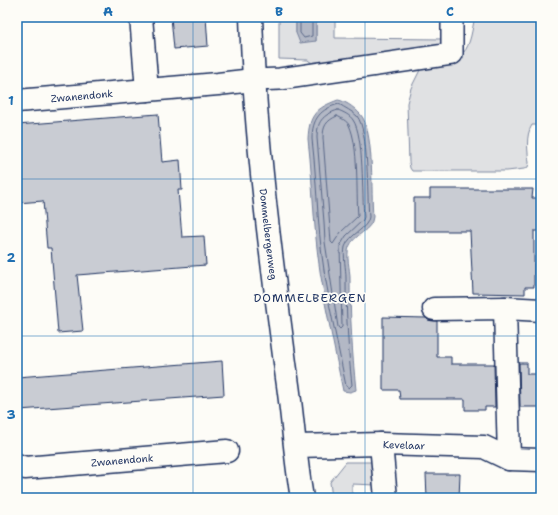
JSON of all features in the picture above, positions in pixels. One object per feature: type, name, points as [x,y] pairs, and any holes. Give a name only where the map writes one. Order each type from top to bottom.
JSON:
[{"type":"street","points":[[141,17],[147,90]]},
{"type":"street","name":"Dommelbergenweg","points":[[251,17],[253,80],[258,138],[302,498]]},
{"type":"street","points":[[253,80],[280,79],[452,54],[452,17]]},
{"type":"street","name":"Zwanendonk","points":[[17,101],[253,80]]},
{"type":"street","points":[[434,309],[505,308],[541,310]]},
{"type":"street","points":[[505,308],[509,459]]},
{"type":"street","points":[[381,444],[386,498]]},
{"type":"street","name":"Kevelaar","points":[[296,446],[381,444],[484,447],[509,459],[541,460]]},
{"type":"street","name":"Zwanendonk","points":[[17,464],[25,468],[227,451]]},
{"type":"shaded area","points":[[279,17],[296,17],[296,33],[316,41],[316,17],[335,17],[335,38],[445,39],[446,50],[313,64],[308,60],[279,59]]},
{"type":"shaded area","points":[[475,17],[541,17],[541,125],[532,125],[528,134],[528,167],[524,169],[507,171],[412,171],[409,162],[407,103],[411,88],[423,64],[450,59],[460,55],[466,50],[470,41]]},
{"type":"shaded area","points":[[346,462],[376,462],[376,485],[352,484],[352,498],[332,498],[330,482]]},
{"type":"water","points":[[296,17],[316,17],[316,41],[300,43],[296,33]]},
{"type":"water","points":[[338,100],[352,106],[363,118],[367,127],[369,139],[371,166],[372,222],[370,226],[351,243],[348,251],[353,362],[356,390],[350,392],[343,391],[320,274],[308,139],[310,124],[315,114],[324,106]]},
{"type":"building","points":[[171,17],[206,17],[208,46],[174,49]]},
{"type":"building","points":[[158,114],[162,162],[180,160],[182,190],[178,190],[182,237],[204,236],[206,265],[77,275],[83,331],[58,333],[51,248],[47,248],[43,201],[17,203],[17,125]]},
{"type":"building","points":[[430,189],[533,189],[532,198],[541,198],[541,231],[534,231],[534,287],[525,287],[525,294],[473,293],[470,231],[414,231],[414,198],[430,198]]},
{"type":"building","points":[[383,317],[426,318],[428,320],[437,321],[437,357],[451,357],[451,364],[494,364],[495,407],[485,407],[485,410],[465,410],[465,399],[400,399],[399,390],[383,390]]},
{"type":"building","points":[[222,361],[224,395],[19,410],[17,377]]},
{"type":"building","points":[[519,363],[527,363],[527,374],[541,374],[541,407],[520,407]]},
{"type":"building","points":[[426,474],[460,474],[459,498],[427,498]]},
{"type":"district","name":"DOMMELBERGEN","points":[[310,298]]}]
